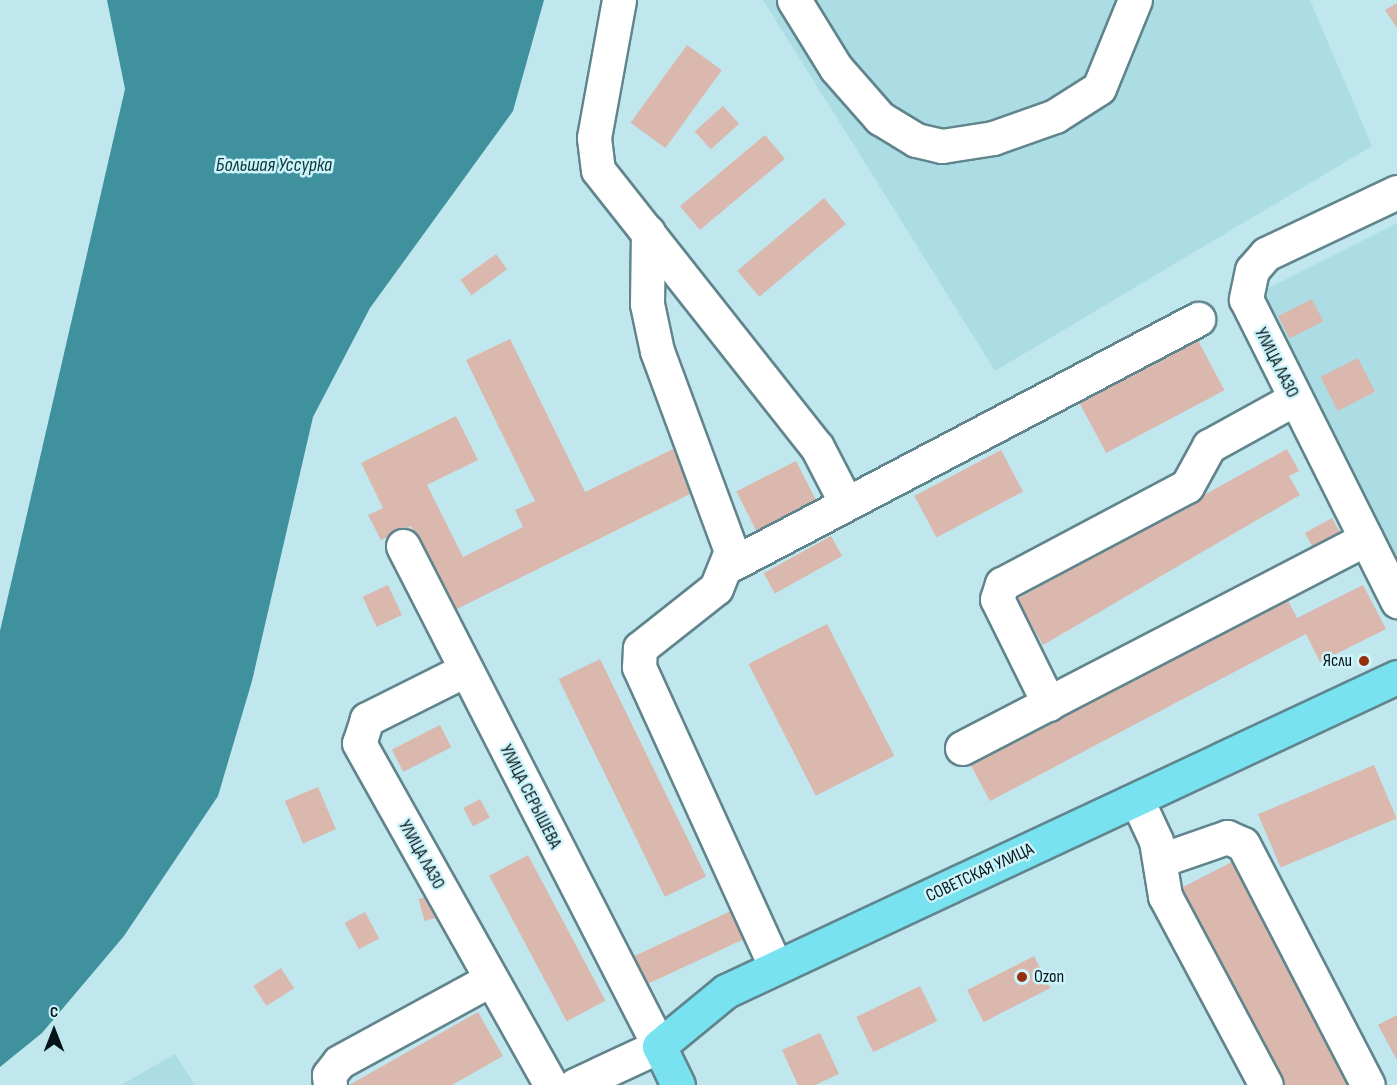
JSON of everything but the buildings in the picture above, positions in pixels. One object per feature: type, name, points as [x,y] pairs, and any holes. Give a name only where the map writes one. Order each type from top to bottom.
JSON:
[{"type":"main road","name":"СОВЕТСКАЯ УЛИЦА","points":[[659,1046],[683,1032],[717,997],[776,967],[1397,677]]},
{"type":"main road","points":[[659,1046],[678,1085]]},
{"type":"street","points":[[619,0],[594,138],[598,170],[817,447],[846,503]]},
{"type":"street","points":[[794,0],[836,68],[880,118],[916,140],[942,146],[993,138],[1055,116],[1099,88],[1135,0]]},
{"type":"street","name":"УЛИЦА ЛАЗО","points":[[1397,192],[1302,233],[1266,254],[1252,270],[1246,299],[1397,601]]},
{"type":"street","points":[[648,232],[651,330],[728,533],[730,565]]},
{"type":"street","points":[[776,967],[637,657],[640,648],[709,595],[730,565],[1198,319]]},
{"type":"street","points":[[1049,704],[997,599],[1002,584],[1187,486],[1209,446],[1294,399]]},
{"type":"street","points":[[962,748],[1366,539]]},
{"type":"street","name":"УЛИЦА СЕРЫШЕВА","points":[[403,546],[659,1046]]},
{"type":"street","name":"УЛИЦА ЛАЗО","points":[[465,670],[367,719],[359,743],[551,1085]]},
{"type":"street","points":[[1137,800],[1161,860],[1165,896],[1266,1085]]},
{"type":"street","points":[[1161,860],[1227,837],[1243,844],[1368,1085]]},
{"type":"street","points":[[330,1085],[329,1074],[339,1062],[491,979]]},
{"type":"street","name":"СОВЕТСКАЯ УЛИЦА","points":[[575,1085],[659,1046]]},
{"type":"shaded area","points":[[763,0],[1310,0],[1372,146],[995,371]]},
{"type":"shaded area","points":[[1397,223],[1397,559],[1259,293]]},
{"type":"shaded area","points":[[175,1054],[195,1085],[121,1085]]},
{"type":"water","name":"Большая Уссурка","points":[[107,0],[544,0],[513,111],[370,308],[313,417],[252,681],[218,796],[124,936],[42,1033],[0,1067],[0,631],[125,89]]},
{"type":"place","name":"Ясли","points":[[1364,661]]},
{"type":"place","name":"Ozon","points":[[1022,977]]}]
